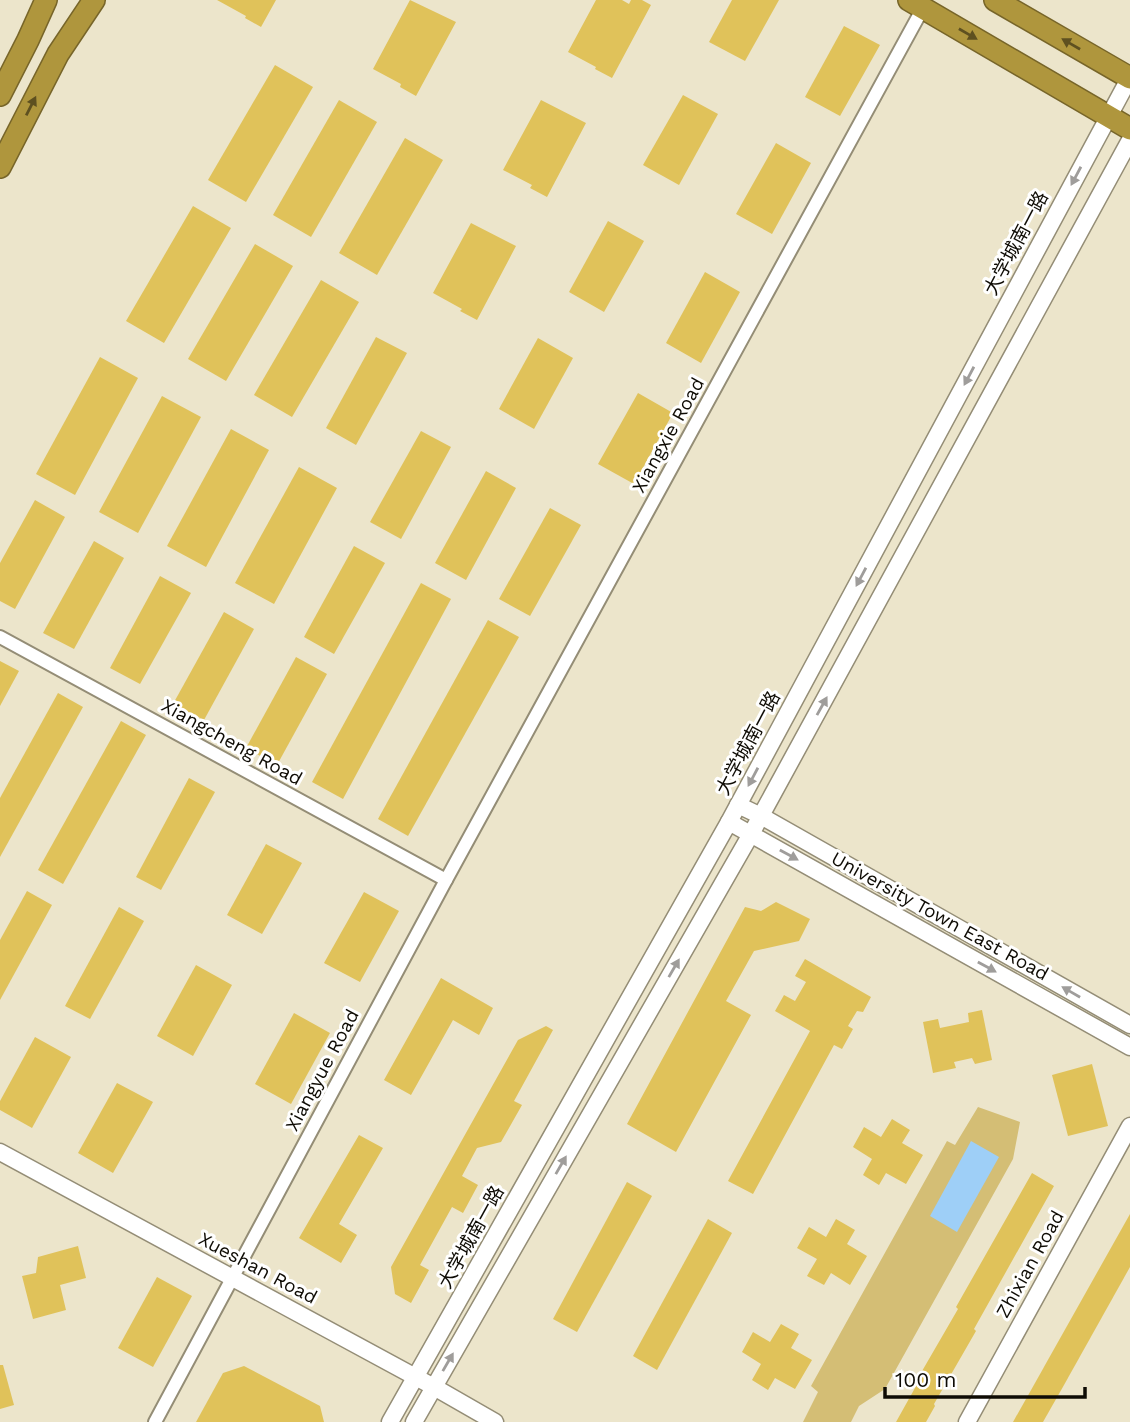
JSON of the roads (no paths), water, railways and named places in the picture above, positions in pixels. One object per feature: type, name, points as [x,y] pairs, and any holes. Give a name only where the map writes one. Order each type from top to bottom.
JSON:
[{"type":"highway","points":[[0,95],[46,0]]},
{"type":"highway","points":[[0,167],[58,54],[94,0]]},
{"type":"highway","points":[[995,0],[1130,77]]},
{"type":"highway","points":[[916,4],[1130,129]]},
{"type":"main road","name":"大学城南一路","points":[[390,1422],[729,822],[1130,77]]},
{"type":"main road","points":[[414,1422],[751,834],[1130,140]]},
{"type":"main road","name":"University Town East Road","points":[[738,805],[1130,1025]]},
{"type":"main road","name":"University Town East Road","points":[[729,822],[1130,1048]]},
{"type":"main road","name":"Zhixian Road","points":[[967,1422],[1130,1126]]},
{"type":"main road","name":"Xueshan Road","points":[[0,1152],[495,1422]]},
{"type":"street","name":"Xiangxie Road","points":[[446,880],[916,4]]},
{"type":"street","name":"Xiangcheng Road","points":[[0,637],[446,880]]},
{"type":"street","name":"Xiangyue Road","points":[[155,1422],[446,880]]},
{"type":"water","points":[[971,1141],[999,1157],[957,1232],[930,1216]]}]
